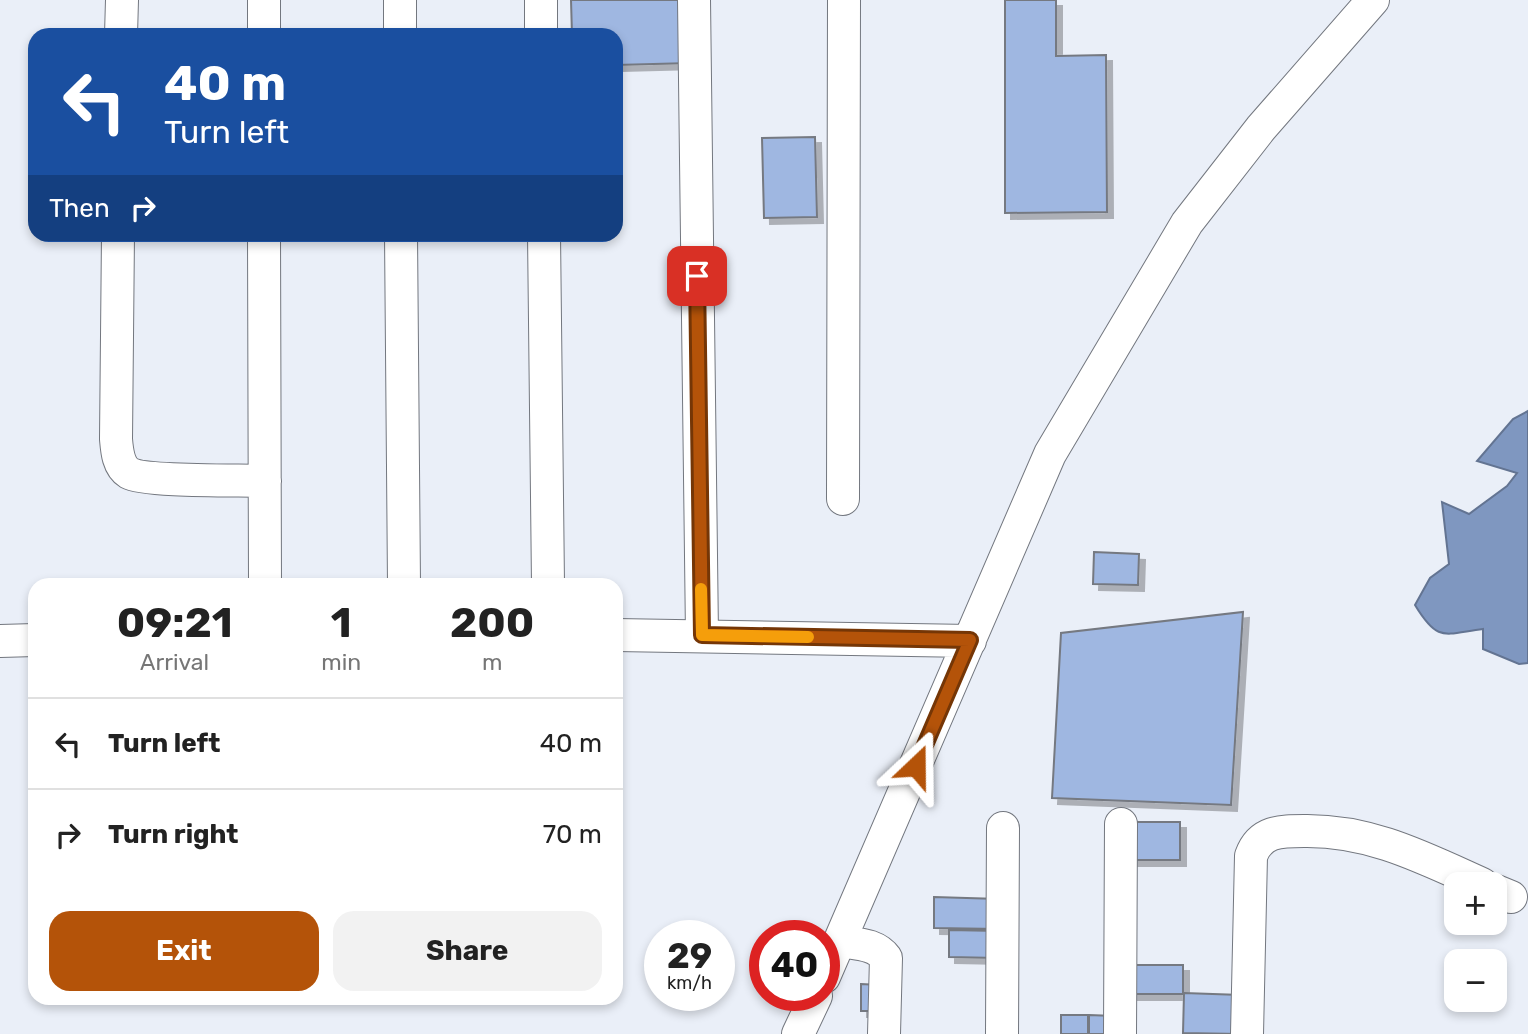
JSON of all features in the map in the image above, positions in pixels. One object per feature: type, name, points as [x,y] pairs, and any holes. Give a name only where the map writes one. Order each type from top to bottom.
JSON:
[{"type":"street","points":[[121,28],[122,0]]},
{"type":"street","points":[[264,0],[264,28]]},
{"type":"street","points":[[400,0],[400,28]]},
{"type":"street","points":[[541,0],[541,28]]},
{"type":"street","points":[[694,0],[702,635]]},
{"type":"street","points":[[843,499],[844,0]]},
{"type":"street","points":[[884,1034],[887,958],[881,951],[871,947],[841,941],[1050,454],[1187,223],[1261,128],[1373,0]]},
{"type":"street","points":[[118,242],[118,459],[128,473],[147,478],[265,481]]},
{"type":"street","points":[[264,242],[265,578]]},
{"type":"street","points":[[401,242],[404,578]]},
{"type":"street","points":[[544,242],[548,578]]},
{"type":"street","points":[[623,635],[970,640]]},
{"type":"street","points":[[0,641],[28,640]]},
{"type":"street","points":[[1121,824],[1121,1034]]},
{"type":"street","points":[[1002,1034],[1003,828]]},
{"type":"street","points":[[1247,1034],[1251,856],[1256,843],[1268,835],[1288,831],[1333,830],[1374,839],[1453,872]]},
{"type":"street","points":[[798,1034],[809,1011]]},
{"type":"water","points":[[1528,411],[1528,663],[1519,664],[1483,649],[1483,629],[1450,634],[1436,631],[1415,605],[1430,578],[1449,564],[1442,502],[1469,514],[1507,486],[1517,473],[1477,461],[1513,419]]},
{"type":"building","points":[[571,0],[689,0],[691,63],[623,65],[623,28],[572,28]]},
{"type":"building","points":[[1005,0],[1056,0],[1056,56],[1106,55],[1107,212],[1005,213]]},
{"type":"building","points":[[815,137],[817,217],[764,218],[762,138]]},
{"type":"building","points":[[1094,552],[1139,554],[1138,585],[1093,584]]},
{"type":"building","points":[[1243,612],[1231,805],[1052,798],[1061,633]]},
{"type":"building","points":[[1130,822],[1180,822],[1180,860],[1130,860]]},
{"type":"building","points":[[934,897],[999,899],[999,929],[934,928]]},
{"type":"building","points":[[949,930],[999,931],[998,958],[949,957]]},
{"type":"building","points":[[1129,965],[1183,965],[1183,994],[1129,994]]},
{"type":"building","points":[[861,984],[879,985],[878,1011],[861,1011]]},
{"type":"building","points":[[1184,993],[1241,995],[1240,1034],[1183,1033]]},
{"type":"building","points":[[1061,1015],[1088,1015],[1088,1034],[1061,1034]]},
{"type":"building","points":[[1089,1015],[1114,1016],[1113,1034],[1089,1034]]},
{"type":"slow traffic","points":[[701,589],[702,635],[808,637]]},
{"type":"route","points":[[697,276],[702,635],[970,640],[916,766]]}]
